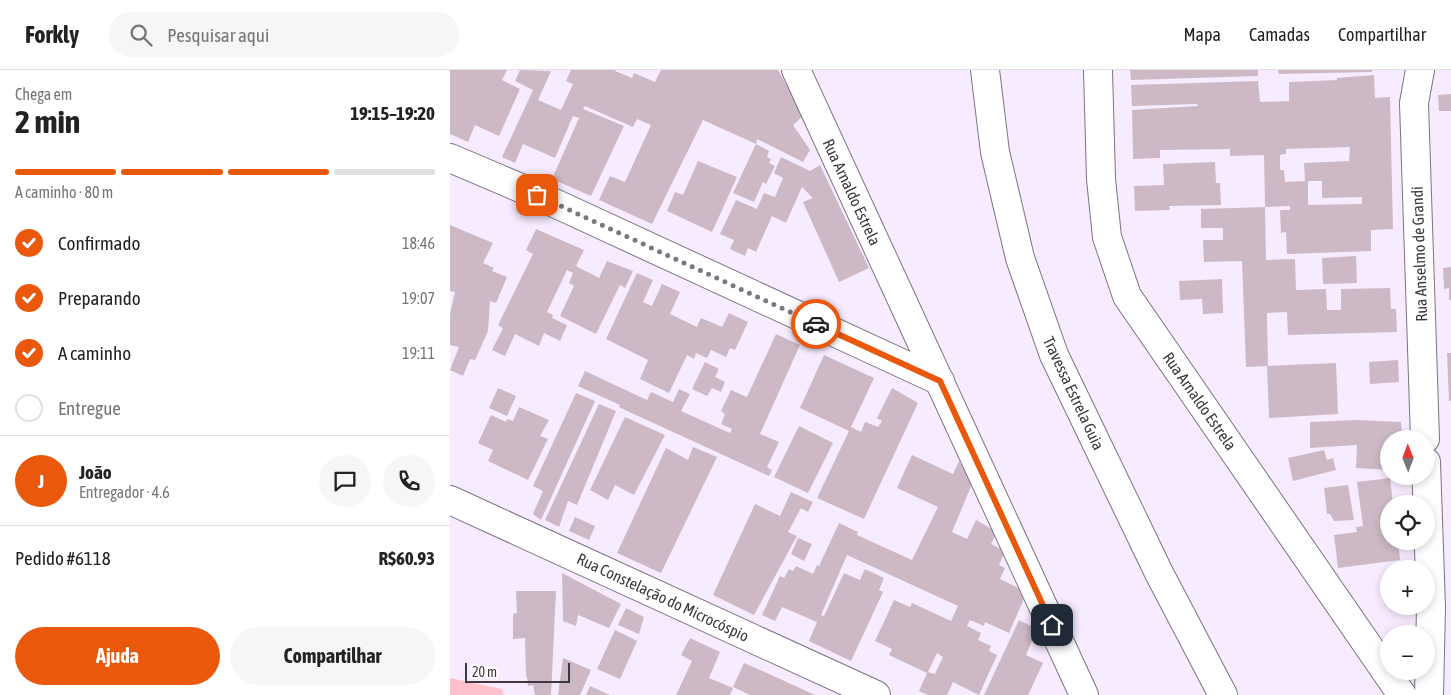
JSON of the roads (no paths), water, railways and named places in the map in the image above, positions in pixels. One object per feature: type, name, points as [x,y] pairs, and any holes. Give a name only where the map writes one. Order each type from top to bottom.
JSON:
[{"type":"street","name":"Rua Arnaldo Estrela","points":[[796,70],[1084,695]]},
{"type":"street","name":"Travessa Estrela Guia","points":[[985,70],[995,152],[1020,258],[1054,355],[1159,573],[1223,695]]},
{"type":"street","name":"Rua Arnaldo Estrela","points":[[1098,70],[1101,179],[1107,237],[1127,296],[1402,695]]},
{"type":"street","name":"Rua Anselmo de Grandi","points":[[1420,70],[1414,103],[1426,430]]},
{"type":"street","points":[[450,158],[537,195],[940,381]]},
{"type":"street","points":[[1427,485],[1431,607],[1429,695]]},
{"type":"street","name":"Rua Constelação do Microcóspio","points":[[450,500],[876,695]]}]
